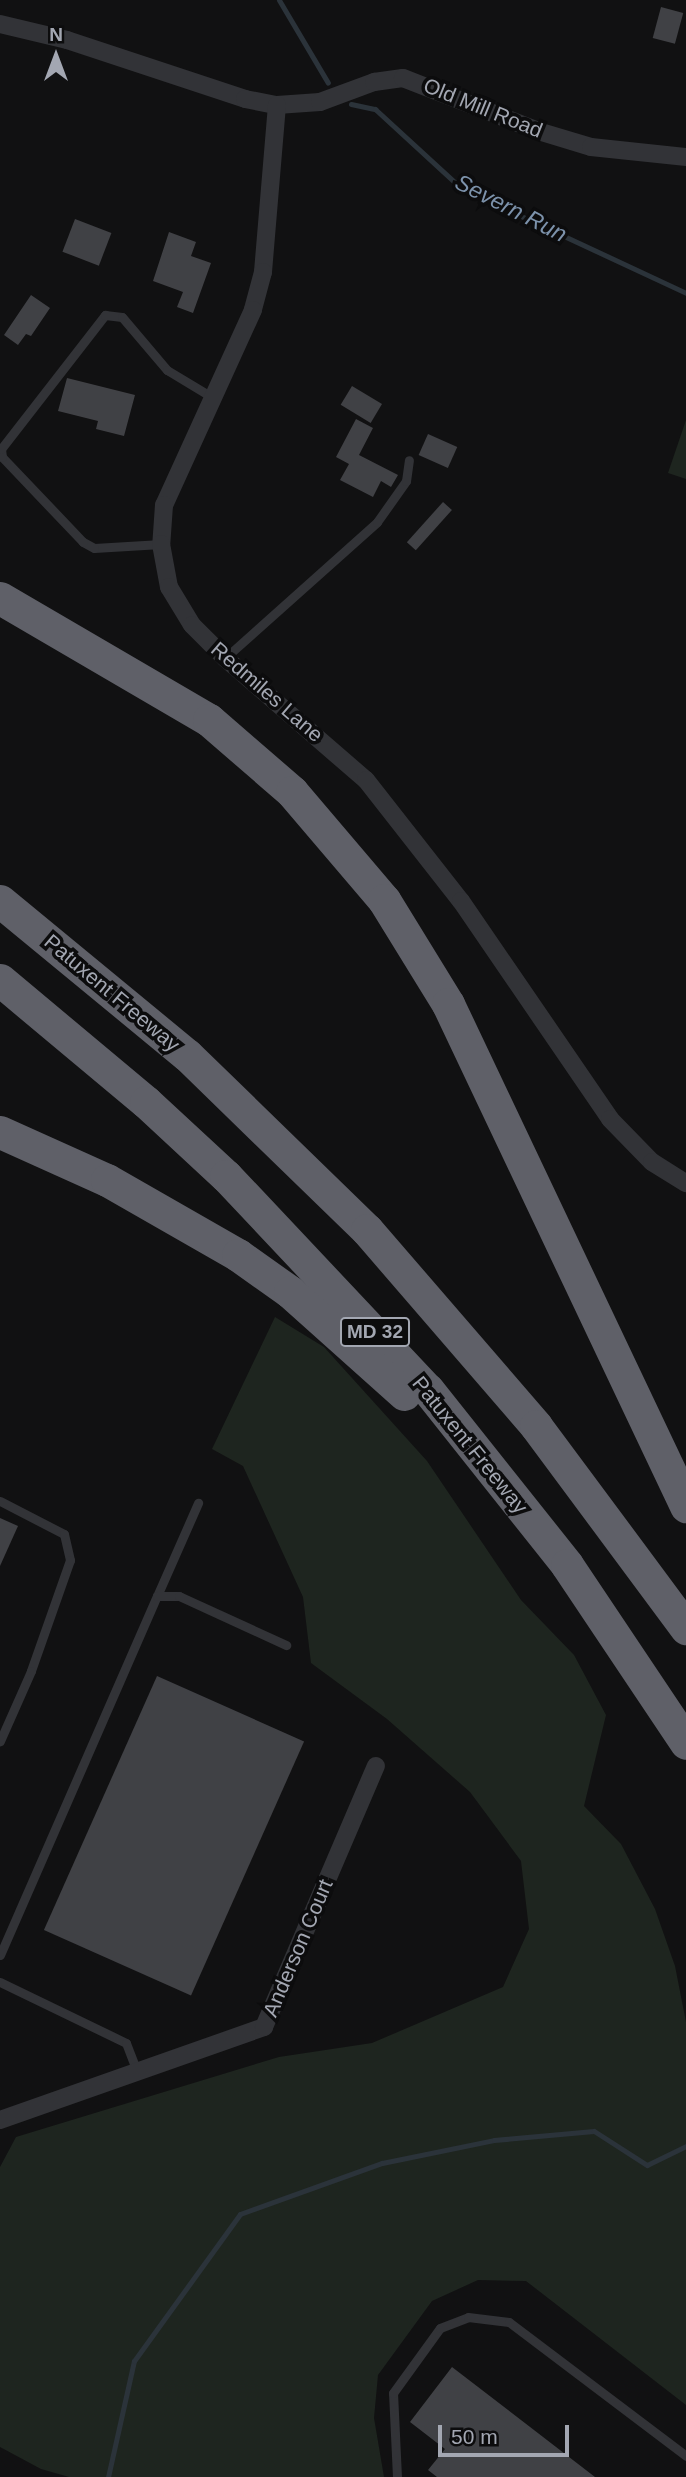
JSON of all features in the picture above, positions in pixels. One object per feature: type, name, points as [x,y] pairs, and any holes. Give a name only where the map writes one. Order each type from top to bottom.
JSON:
[{"type":"highway","points":[[0,598],[167,691],[209,720],[292,792],[347,853],[416,950],[474,1058],[686,1506]]},
{"type":"highway","points":[[0,623],[167,691]]},
{"type":"highway","name":"Patuxent Freeway","points":[[0,901],[187,1055],[367,1230],[536,1426],[686,1628]]},
{"type":"highway","name":"Patuxent Freeway","points":[[0,980],[146,1102],[320,1272],[428,1390],[495,1474],[632,1659],[686,1743]]},
{"type":"highway","points":[[0,1132],[165,1211],[238,1255],[352,1344],[413,1403],[632,1659]]},
{"type":"highway","points":[[0,1138],[36,1147]]},
{"type":"street","name":"Old Mill Road","points":[[0,24],[67,40],[212,90],[277,105],[320,102],[373,82],[402,78],[538,131],[591,147],[686,157]]},
{"type":"street","name":"Redmiles Lane","points":[[277,105],[262,272],[253,310],[171,481],[161,544],[169,587],[179,606],[225,658],[366,780],[461,901],[610,1119],[652,1162],[686,1183]]},
{"type":"street","name":"Anderson Court","points":[[0,2120],[264,2027],[376,1766]]},
{"type":"lane","points":[[161,544],[94,548],[83,542],[2,457],[1,449],[105,316],[122,317],[167,370],[212,397]]},
{"type":"lane","points":[[225,658],[377,522],[405,481],[409,460]]},
{"type":"lane","points":[[0,1501],[64,1534],[70,1560],[31,1671],[0,1741]]},
{"type":"lane","points":[[0,1955],[198,1503]]},
{"type":"lane","points":[[157,1596],[179,1596],[286,1645]]},
{"type":"lane","points":[[0,1982],[126,2043],[137,2072]]},
{"type":"lane","points":[[397,2477],[393,2393],[440,2328],[468,2317],[509,2322],[686,2456]]},
{"type":"shaded area","points":[[686,420],[686,479],[668,473]]},
{"type":"shaded area","points":[[275,1317],[324,1347],[427,1461],[521,1600],[574,1655],[606,1715],[584,1806],[621,1844],[655,1909],[675,1966],[686,2022],[686,2405],[526,2281],[478,2280],[432,2301],[378,2375],[374,2418],[384,2477],[69,2477],[41,2469],[0,2447],[0,2167],[16,2137],[279,2057],[372,2043],[503,1987],[529,1929],[521,1861],[470,1792],[387,1719],[311,1663],[303,1597],[243,1466],[212,1449]]},
{"type":"building","points":[[661,7],[683,13],[675,44],[653,38]]},
{"type":"building","points":[[75,219],[111,233],[99,266],[62,252]]},
{"type":"building","points":[[169,232],[196,242],[191,256],[211,263],[193,313],[177,307],[183,292],[153,281]]},
{"type":"building","points":[[31,295],[50,308],[31,336],[26,334],[18,345],[4,335]]},
{"type":"building","points":[[67,378],[135,395],[124,436],[96,429],[98,421],[58,411]]},
{"type":"building","points":[[352,386],[382,404],[371,423],[341,405]]},
{"type":"building","points":[[356,419],[373,428],[359,455],[398,475],[391,487],[381,481],[373,497],[340,480],[349,464],[336,457]]},
{"type":"building","points":[[428,434],[457,447],[448,468],[419,455]]},
{"type":"building","points":[[443,502],[452,510],[416,550],[407,542]]},
{"type":"building","points":[[0,1518],[18,1526],[0,1566]]},
{"type":"building","points":[[157,1676],[304,1741],[191,1995],[44,1930]]},
{"type":"building","points":[[452,2367],[595,2477],[437,2477],[428,2470],[445,2449],[410,2422]]},
{"type":"waterway","name":"Severn Run","points":[[279,0],[328,83]]},
{"type":"waterway","name":"Severn Run","points":[[351,104],[375,109],[461,188],[686,293]]},
{"type":"waterway","points":[[108,2477],[134,2361],[240,2214],[382,2163],[494,2140],[594,2131],[647,2165],[686,2146]]}]
